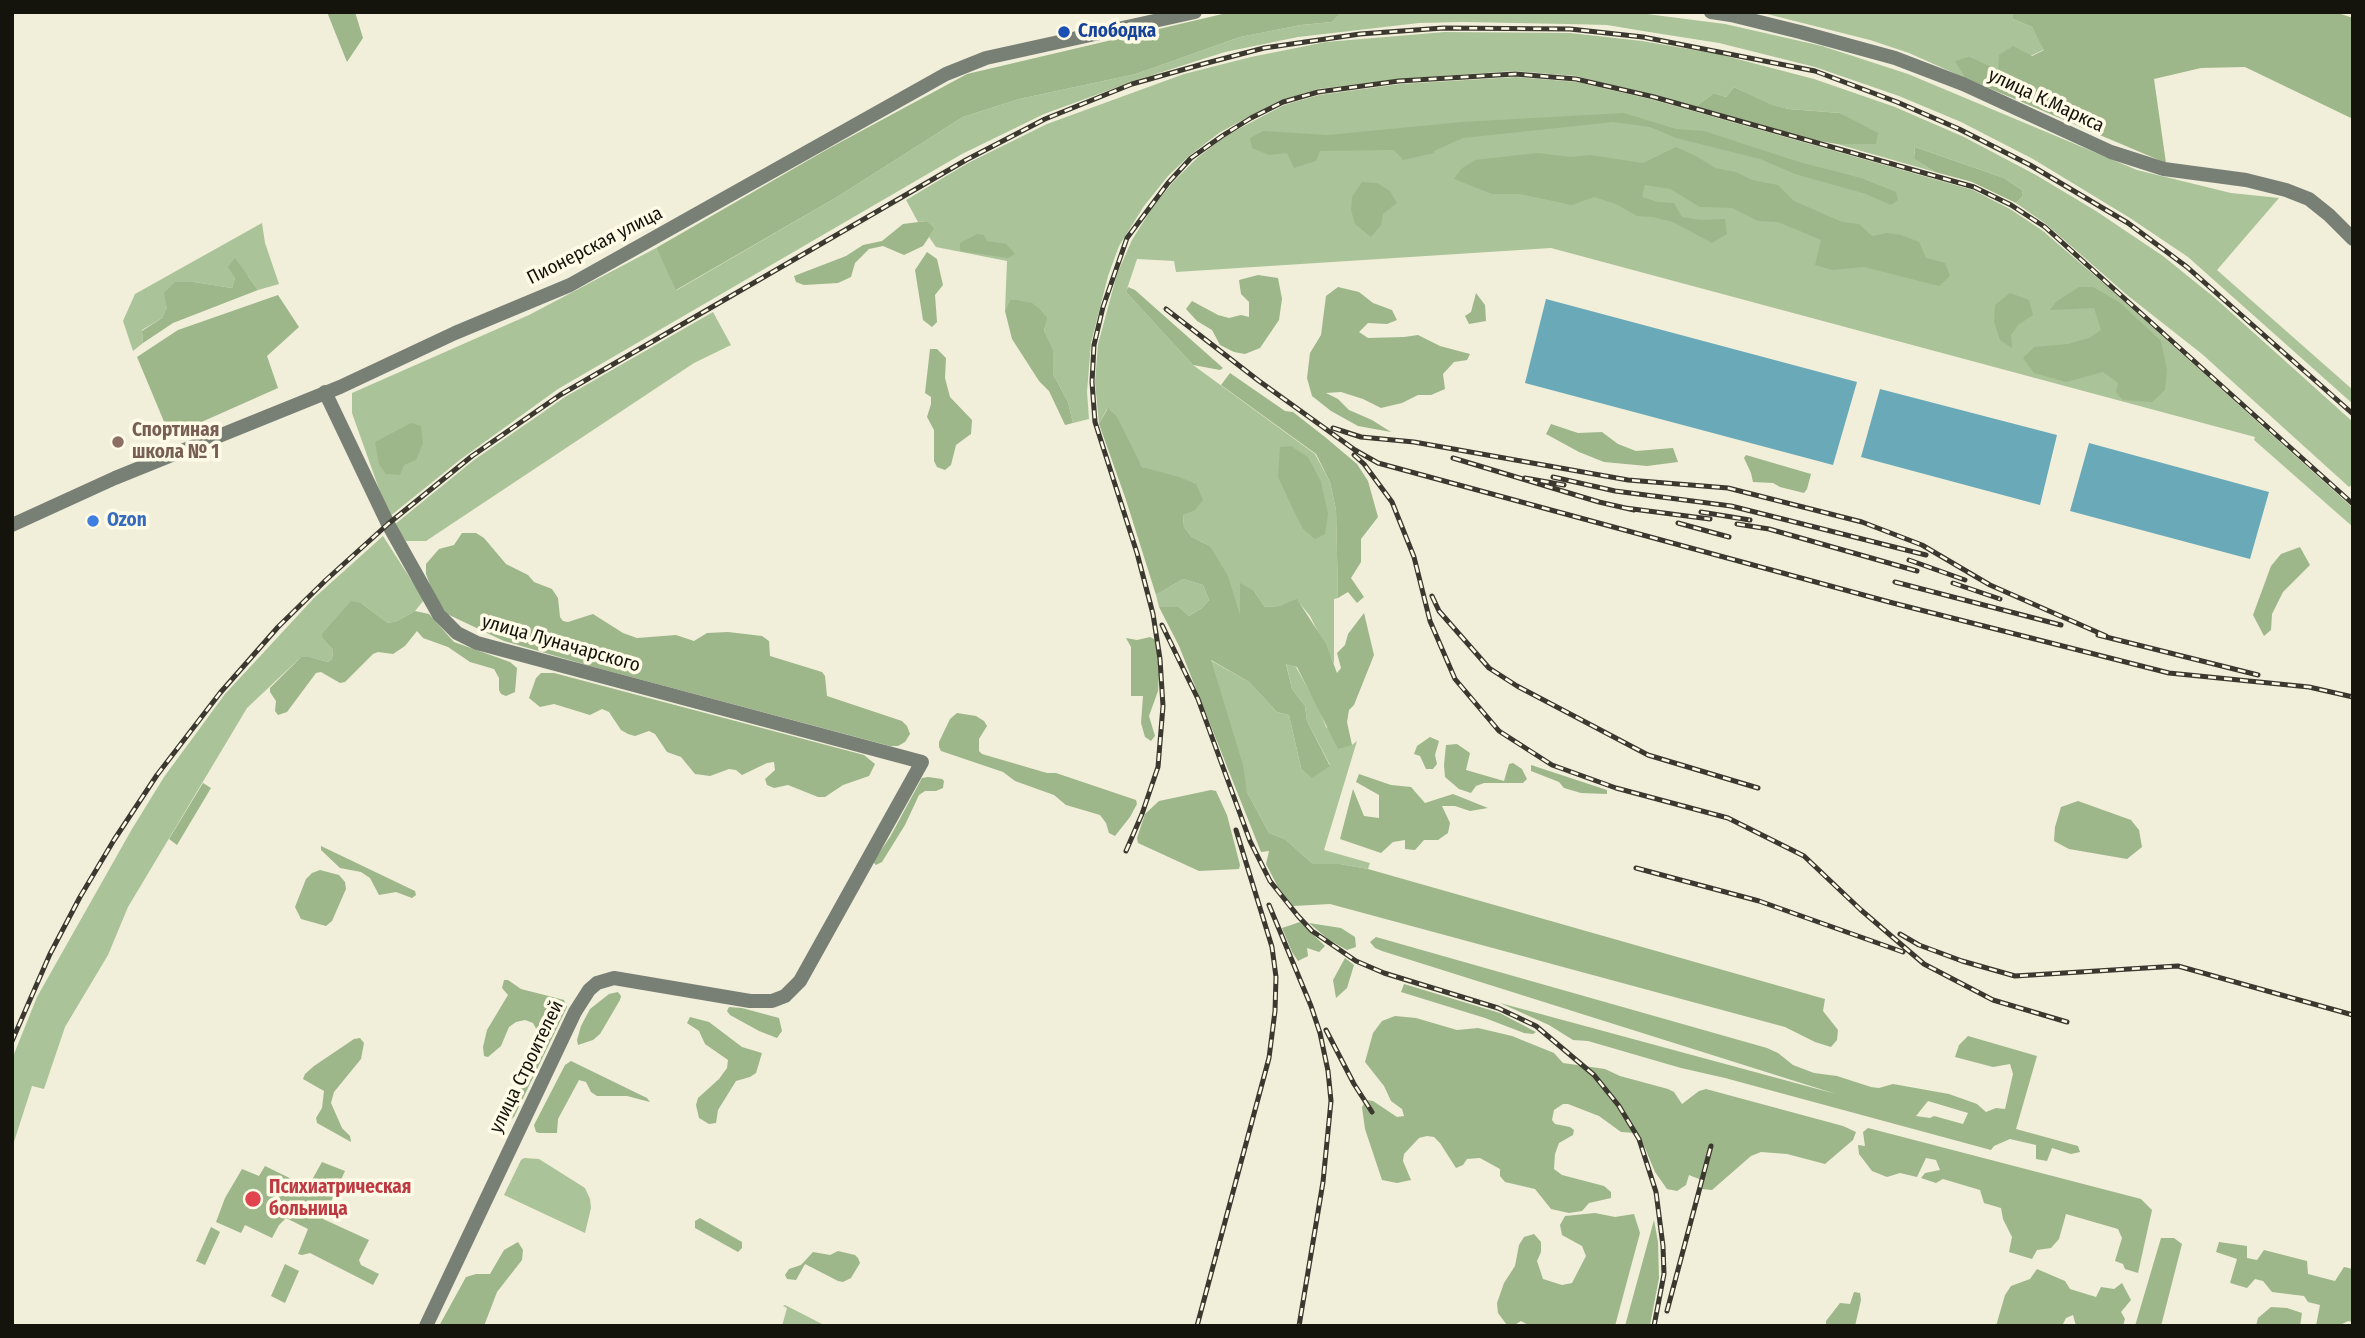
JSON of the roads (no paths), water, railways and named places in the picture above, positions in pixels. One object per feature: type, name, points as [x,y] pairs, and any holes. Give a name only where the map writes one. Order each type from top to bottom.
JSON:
[{"type":"main road","name":"Пионерская улица","points":[[12,525],[115,478],[325,392],[570,285],[946,74],[986,58],[1195,12]]},
{"type":"main road","name":"улица К.Маркса","points":[[1711,12],[1788,29],[1895,58],[1963,84],[2111,152],[2150,165],[2246,180],[2286,190],[2309,199],[2353,239]]},
{"type":"main road","name":"улица Луначарского","points":[[325,392],[387,524],[439,615],[457,633],[477,643],[922,762]]},
{"type":"main road","name":"улица Строителей","points":[[426,1326],[575,1012],[589,990],[597,983],[614,978],[750,1001],[772,1001],[785,996],[800,981],[922,762]]},
{"type":"water","points":[[1546,299],[1857,382],[1833,465],[1525,383]]},
{"type":"water","points":[[1880,389],[2057,435],[2040,505],[1861,457]]},
{"type":"water","points":[[2089,443],[2269,492],[2250,559],[2070,511]]},
{"type":"railway","points":[[12,1041],[50,954],[80,897],[157,775],[220,693],[278,627],[388,524],[472,456],[560,395],[966,160],[1045,119],[1132,84],[1203,64],[1264,48],[1360,34],[1443,28],[1570,29],[1643,37],[1815,71],[1959,129],[2030,165],[2128,223],[2187,267],[2353,414]]},
{"type":"railway","points":[[1126,851],[1158,767],[1163,706],[1153,614],[1137,553],[1095,422],[1092,382],[1094,345],[1103,307],[1127,238],[1168,183],[1191,158],[1251,118],[1283,102],[1318,92],[1399,81],[1515,74],[1576,79],[1654,97],[1974,187],[2011,205],[2045,227],[2353,504]]},
{"type":"railway","points":[[1166,309],[1259,381],[1355,450],[1378,463],[1893,603],[2169,673],[2309,687],[2353,697]]},
{"type":"railway","points":[[1333,428],[1361,437],[1414,442],[1628,480],[1728,488],[1862,522],[1922,545],[1990,585],[2106,636]]},
{"type":"railway","points":[[1354,455],[1364,464],[1392,502],[1414,557],[1430,621],[1455,679],[1499,731],[1552,765],[1616,788],[1728,818],[1804,856],[1924,964],[1993,1000],[2067,1022]]},
{"type":"railway","points":[[1453,458],[1634,510]]},
{"type":"railway","points":[[1553,477],[1615,491],[1731,506],[1926,555]]},
{"type":"railway","points":[[1525,478],[1564,485]]},
{"type":"railway","points":[[1625,508],[1710,519]]},
{"type":"railway","points":[[1701,512],[1750,520]]},
{"type":"railway","points":[[1678,523],[1729,537]]},
{"type":"railway","points":[[1737,524],[1769,529],[1917,571]]},
{"type":"railway","points":[[1909,560],[1965,580]]},
{"type":"railway","points":[[1895,582],[2061,625]]},
{"type":"railway","points":[[1953,583],[2000,599]]},
{"type":"railway","points":[[1432,596],[1439,611],[1489,668],[1517,686],[1648,755],[1758,788]]},
{"type":"railway","points":[[1162,625],[1198,699],[1250,841],[1270,881],[1312,931],[1356,961],[1384,973],[1498,1008],[1536,1026],[1594,1075],[1619,1106],[1639,1139],[1656,1192],[1664,1274],[1654,1326]]},
{"type":"railway","points":[[2098,635],[2258,675]]},
{"type":"railway","points":[[1197,1326],[1269,1058],[1275,1011],[1276,977],[1272,947],[1236,830]]},
{"type":"railway","points":[[1636,868],[1759,901],[1903,952]]},
{"type":"railway","points":[[1269,905],[1320,1033],[1331,1101],[1323,1182],[1299,1326]]},
{"type":"railway","points":[[1900,934],[1919,945],[1962,961],[2015,976],[2178,966],[2353,1015]]},
{"type":"railway","points":[[1326,1030],[1372,1112]]},
{"type":"railway","points":[[1667,1311],[1711,1146]]},
{"type":"place","name":"Слободка","points":[[1064,32]]},
{"type":"place","name":"Спортиная школа № 1","points":[[118,442]]},
{"type":"place","name":"Ozon","points":[[93,521]]},
{"type":"place","name":"Психиатрическая больница","points":[[253,1199]]}]
